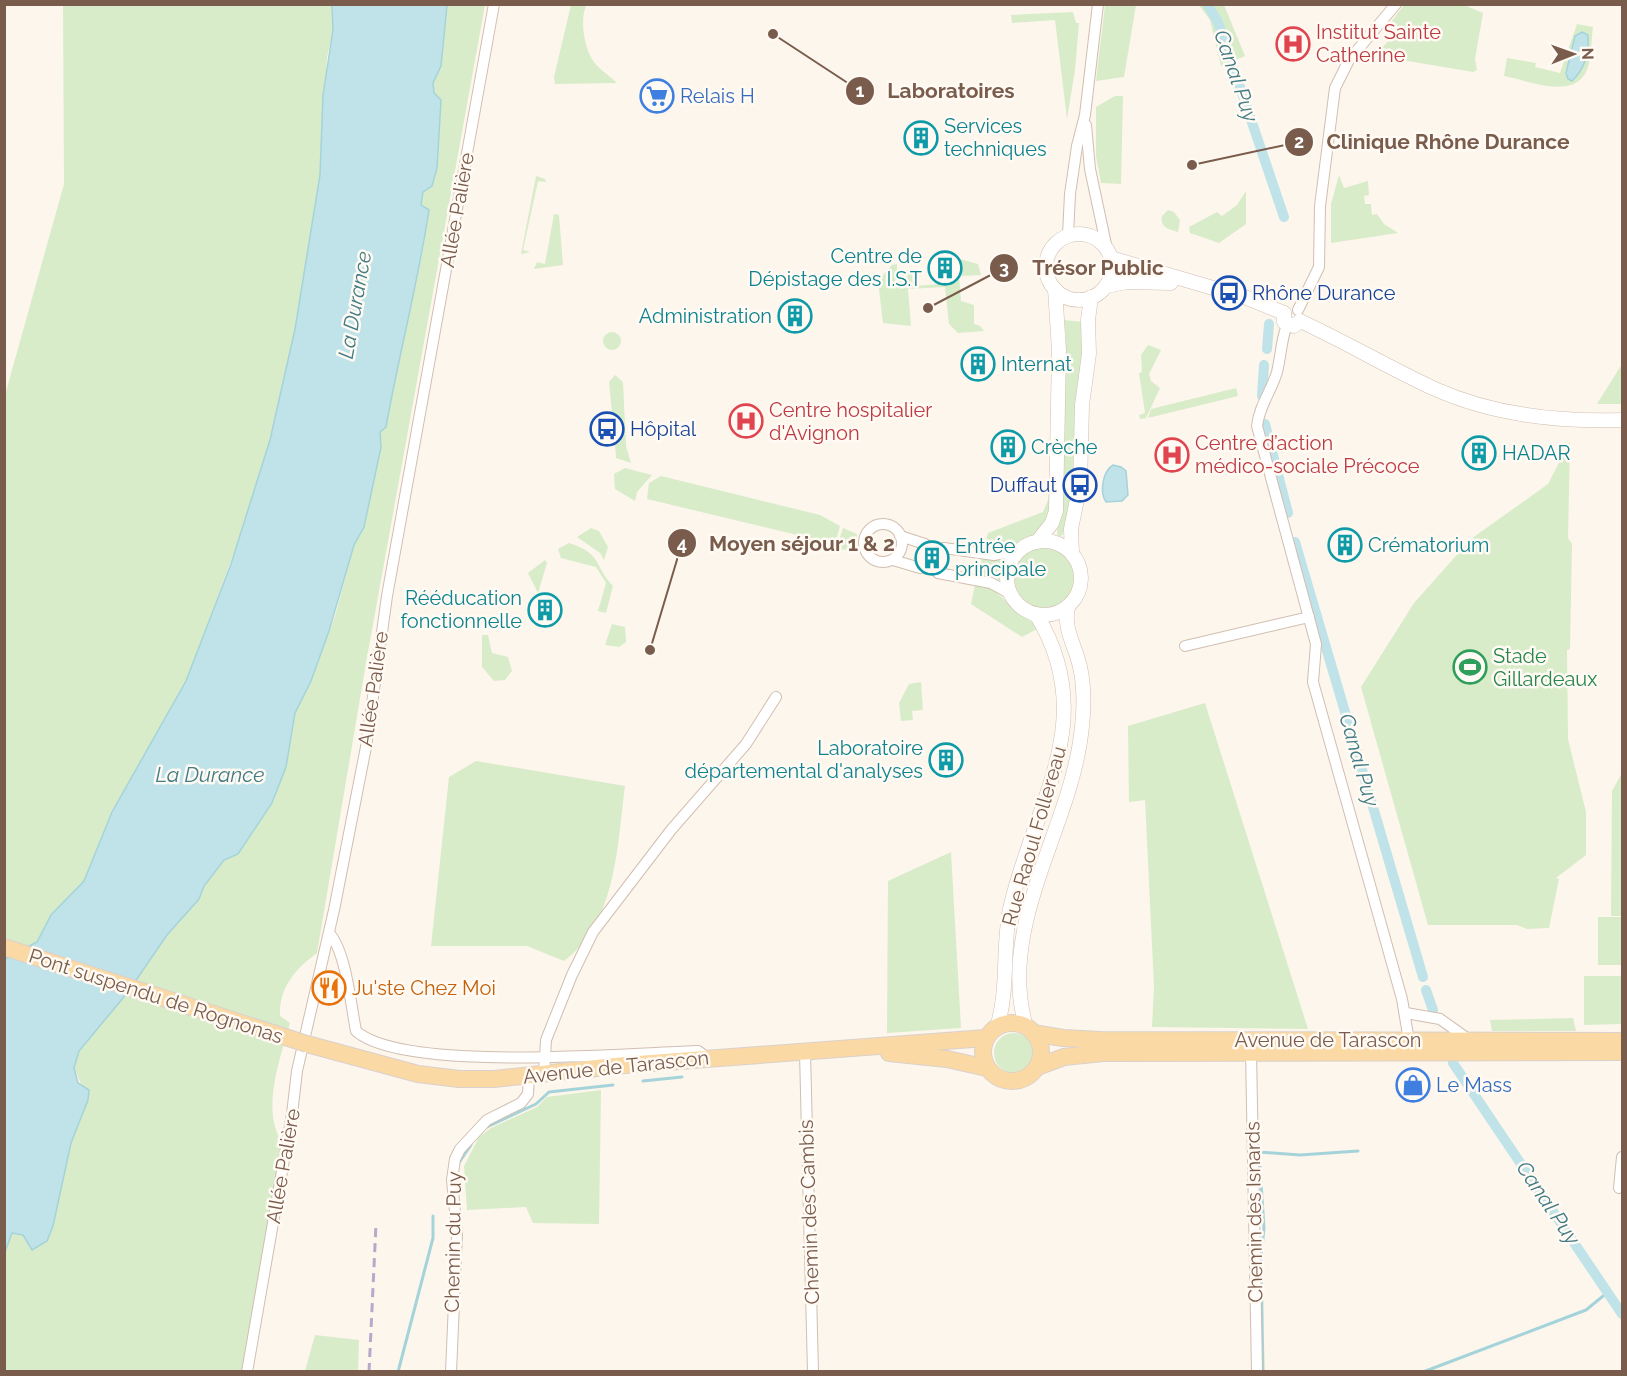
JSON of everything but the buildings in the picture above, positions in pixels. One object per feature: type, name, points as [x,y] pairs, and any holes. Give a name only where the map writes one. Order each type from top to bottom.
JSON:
[{"type":"main road","name":"Pont suspendu de Rognonas","points":[[4,947],[378,1065]]},
{"type":"main road","points":[[1012,1023],[1030,1030],[1041,1049],[1037,1067],[1025,1079],[1008,1082],[993,1075],[983,1059],[991,1032],[1012,1023]]},
{"type":"main road","name":"Avenue de Tarascon","points":[[1030,1030],[1063,1038],[1101,1040],[1623,1052]]},
{"type":"main road","name":"Avenue de Tarascon","points":[[378,1065],[459,1079],[536,1076],[708,1058],[855,1049],[991,1032]]},
{"type":"main road","name":"Avenue de Tarascon","points":[[1037,1067],[1051,1060],[1084,1054],[1251,1053],[1418,1047],[1471,1041],[1623,1041]]},
{"type":"main road","name":"Avenue de Tarascon","points":[[855,1049],[947,1059],[987,1068]]},
{"type":"street","name":"Allée Palière","points":[[247,1371],[290,1125],[297,1071],[329,933],[366,747],[387,596],[494,4]]},
{"type":"street","points":[[1068,236],[1076,156],[1086,115],[1098,4]]},
{"type":"street","points":[[1396,4],[1349,60],[1335,88],[1320,206],[1317,271],[1292,317],[1257,426],[1316,644],[1313,682],[1406,1013],[1418,1047]]},
{"type":"street","points":[[1055,290],[1068,298],[1091,297],[1106,286],[1110,277],[1109,254],[1090,169],[1086,115]]},
{"type":"street","points":[[944,548],[994,555],[1020,550],[1037,542],[1052,523],[1056,511],[1059,350],[1055,290],[1048,276],[1047,260],[1054,245],[1068,236],[1086,234],[1094,237],[1109,254],[1197,285],[1247,298],[1292,317],[1436,389],[1462,399],[1545,417],[1623,420]]},
{"type":"street","points":[[1106,286],[1150,282],[1197,285]]},
{"type":"street","points":[[938,573],[991,583],[1011,594],[1022,607],[1036,614],[1052,614],[1068,606],[1077,594],[1081,578],[1072,554],[1071,529],[1080,485],[1082,405],[1089,354],[1088,310],[1091,297]]},
{"type":"street","points":[[920,568],[893,560],[882,562],[870,558],[866,552],[864,540],[871,528],[878,524],[892,526],[900,536],[926,544]]},
{"type":"street","points":[[893,560],[901,549],[900,536]]},
{"type":"street","points":[[1037,542],[1056,543],[1072,554]]},
{"type":"street","points":[[1011,594],[1008,575],[1014,557],[1020,550]]},
{"type":"street","name":"Rue Raoul Follereau","points":[[1030,1030],[1021,984],[1028,917],[1033,894],[1072,786],[1083,722],[1082,678],[1065,625],[1068,606]]},
{"type":"street","name":"Rue Raoul Follereau","points":[[991,1032],[1003,1003],[1004,951],[1010,908],[1052,781],[1064,719],[1063,678],[1058,659],[1036,614]]},
{"type":"street","points":[[1185,646],[1309,616]]},
{"type":"street","points":[[536,1076],[550,1029],[593,933],[671,830],[746,744],[776,697]]},
{"type":"street","points":[[329,933],[334,939],[356,1031],[374,1043],[452,1056],[543,1057],[698,1051],[708,1058]]},
{"type":"street","points":[[1406,1013],[1440,1020],[1471,1041]]},
{"type":"street","points":[[1418,1047],[1427,1028],[1423,1017]]},
{"type":"street","name":"Chemin des Cambis","points":[[805,1052],[813,1371]]},
{"type":"street","name":"Chemin des Isnards","points":[[1251,1053],[1257,1371]]},
{"type":"street","name":"Chemin du Puy","points":[[451,1371],[457,1234],[452,1180],[455,1159],[460,1149],[487,1120],[521,1103],[536,1076]]},
{"type":"street","points":[[1620,1188],[1623,1157]]},
{"type":"green space","points":[[63,5],[332,5],[333,30],[327,58],[320,175],[295,329],[270,440],[253,502],[186,681],[112,812],[84,881],[51,915],[37,942],[29,946],[5,939],[5,395],[64,184]]},
{"type":"green space","points":[[447,5],[485,5],[366,663],[317,953],[290,980],[280,1006],[280,1016],[290,1023],[277,1069],[272,1101],[276,1131],[283,1144],[242,1371],[5,1371],[4,1252],[12,1233],[23,1235],[53,1226],[71,1143],[88,1100],[74,1068],[79,1051],[128,992],[167,935],[199,899],[204,886],[224,860],[238,854],[274,800],[286,767],[295,713],[311,681],[335,616],[354,545],[364,527],[381,447],[380,432],[423,249],[429,210],[421,205],[433,82],[441,66]]},
{"type":"green space","points":[[571,5],[586,6],[583,25],[589,53],[597,65],[617,83],[555,84],[554,77]]},
{"type":"green space","points":[[1105,5],[1136,5],[1124,77],[1096,81]]},
{"type":"green space","points":[[1199,5],[1224,5],[1245,56],[1221,66],[1210,20]]},
{"type":"green space","points":[[1404,5],[1464,5],[1483,13],[1475,59],[1477,70],[1473,72],[1390,58],[1381,49],[1392,37],[1385,30]]},
{"type":"green space","points":[[1073,12],[1076,23],[1079,23],[1075,70],[1067,119],[1055,20],[1012,23],[1011,15]]},
{"type":"green space","points":[[1577,24],[1593,27],[1589,64],[1585,74],[1578,81],[1559,87],[1504,76],[1507,58],[1536,63],[1535,67],[1560,73]]},
{"type":"green space","points":[[1115,96],[1123,96],[1121,184],[1101,183],[1096,156],[1096,107]]},
{"type":"green space","points":[[1339,175],[1344,188],[1368,181],[1369,195],[1364,196],[1365,204],[1371,204],[1372,215],[1377,214],[1384,224],[1398,233],[1331,243],[1331,204]]},
{"type":"green space","points":[[536,176],[545,179],[546,182],[538,181],[523,250],[530,252],[521,254]]},
{"type":"green space","points":[[1246,191],[1246,224],[1219,243],[1190,233],[1189,227],[1217,212],[1222,216],[1237,205]]},
{"type":"green space","points":[[1168,210],[1174,212],[1180,220],[1178,232],[1162,223],[1162,216]]},
{"type":"green space","points":[[554,214],[559,215],[563,265],[534,269],[537,262],[545,264]]},
{"type":"green space","points":[[960,259],[978,264],[981,275],[962,276]]},
{"type":"green space","points":[[897,264],[897,271],[912,270],[913,286],[942,284],[942,276],[959,275],[961,301],[974,305],[974,324],[980,326],[984,331],[958,333],[949,324],[945,287],[908,289],[911,326],[883,323],[878,281],[892,265]]},
{"type":"green space","points":[[1064,320],[1083,322],[1082,363],[1074,425],[1074,481],[1063,534],[1058,538],[1057,531],[1062,513],[1066,335]]},
{"type":"green space","points":[[612,332],[618,335],[621,341],[618,347],[612,350],[606,347],[603,341],[606,335]]},
{"type":"green space","points":[[1148,345],[1161,350],[1149,374],[1151,381],[1160,388],[1146,418],[1140,419],[1139,415],[1145,413],[1139,373],[1142,372],[1141,355]]},
{"type":"green space","points":[[1622,364],[1622,404],[1597,404]]},
{"type":"green space","points":[[615,375],[623,382],[626,446],[631,463],[616,458],[609,382]]},
{"type":"green space","points":[[1236,388],[1238,396],[1148,418],[1151,409]]},
{"type":"green space","name":"Stade Gillardeaux","points":[[1570,441],[1568,538],[1572,544],[1570,649],[1567,650],[1568,739],[1586,812],[1586,855],[1556,878],[1559,879],[1549,928],[1527,929],[1517,925],[1428,925],[1361,687],[1414,603],[1471,539],[1548,484]]},
{"type":"green space","points":[[625,468],[652,475],[637,492],[635,501],[615,489],[614,474]]},
{"type":"green space","points":[[661,476],[820,515],[840,526],[835,544],[647,499],[649,483]]},
{"type":"green space","points":[[1050,484],[1049,517],[1038,532],[1012,545],[984,548],[988,533],[1043,512],[1048,500]]},
{"type":"green space","points":[[591,528],[599,531],[608,547],[604,560],[600,553],[577,537]]},
{"type":"green space","points":[[843,528],[857,534],[857,549],[836,550]]},
{"type":"green space","points":[[569,543],[587,551],[613,586],[606,613],[598,611],[606,583],[596,567],[561,558],[558,549]]},
{"type":"green space","points":[[1045,546],[1067,555],[1076,577],[1067,599],[1045,608],[1023,599],[1014,577],[1023,555]]},
{"type":"green space","points":[[982,559],[1007,559],[1002,581],[978,573]]},
{"type":"green space","points":[[545,560],[547,563],[538,593],[528,573]]},
{"type":"green space","points":[[975,585],[991,588],[1039,628],[1022,637],[971,604]]},
{"type":"green space","points":[[612,624],[625,627],[626,642],[619,647],[605,645]]},
{"type":"green space","points":[[482,635],[488,635],[492,653],[508,657],[512,671],[505,680],[494,681],[482,667]]},
{"type":"green space","points":[[921,682],[923,710],[912,711],[913,720],[901,721],[899,703],[909,684]]},
{"type":"green space","points":[[1205,703],[1308,1029],[1152,1027],[1154,986],[1145,800],[1129,802],[1128,726]]},
{"type":"green space","points":[[476,761],[625,786],[616,857],[604,904],[595,926],[582,945],[564,961],[527,946],[431,946],[449,777]]},
{"type":"green space","points":[[1622,773],[1622,916],[1611,916],[1612,791]]},
{"type":"green space","points":[[951,852],[961,1028],[887,1033],[888,881]]},
{"type":"green space","points":[[1598,917],[1622,917],[1622,965],[1598,965]]},
{"type":"green space","points":[[1584,976],[1622,976],[1622,1024],[1584,1025]]},
{"type":"green space","points":[[1573,1018],[1576,1031],[1492,1031],[1490,1020]]},
{"type":"green space","points":[[1014,1033],[1028,1039],[1034,1053],[1028,1067],[1014,1073],[1000,1067],[994,1053],[1000,1039]]},
{"type":"green space","points":[[601,1090],[599,1224],[533,1223],[526,1207],[467,1210],[464,1166],[479,1137],[491,1128],[537,1107],[547,1097]]},
{"type":"green space","points":[[315,1335],[359,1340],[358,1371],[305,1371]]},
{"type":"water","name":"La Durance","points":[[332,5],[447,5],[441,66],[433,83],[434,93],[441,100],[437,168],[432,186],[423,192],[421,205],[429,210],[425,237],[386,427],[380,432],[381,447],[364,527],[354,545],[329,631],[311,681],[295,713],[286,767],[272,803],[238,854],[224,860],[204,886],[199,899],[167,935],[128,992],[79,1051],[74,1068],[78,1083],[89,1090],[88,1100],[71,1143],[53,1226],[47,1241],[32,1250],[23,1235],[12,1233],[5,1252],[5,959],[37,942],[51,915],[84,881],[112,812],[186,681],[231,564],[270,440],[295,329],[320,175],[323,95],[333,30]]},
{"type":"water","points":[[1582,32],[1588,35],[1587,54],[1583,66],[1572,81],[1568,79],[1566,73],[1575,36]]},
{"type":"water","points":[[1113,465],[1126,471],[1128,495],[1122,501],[1106,502],[1103,482]]},
{"type":"waterway","name":"Canal Puy","points":[[1207,4],[1218,22],[1284,217]]},
{"type":"waterway","name":"Canal Puy","points":[[1267,349],[1269,324]]},
{"type":"waterway","name":"Canal Puy","points":[[1262,396],[1264,365]]},
{"type":"waterway","name":"Canal Puy","points":[[1265,424],[1288,513]]},
{"type":"waterway","name":"Canal Puy","points":[[1295,542],[1423,977]]},
{"type":"waterway","name":"Canal Puy","points":[[1426,990],[1433,1010]]},
{"type":"waterway","name":"Canal Puy","points":[[1453,1063],[1622,1314]]},
{"type":"waterway","points":[[643,1081],[682,1077]]},
{"type":"waterway","points":[[487,1127],[536,1104],[549,1092],[613,1085]]},
{"type":"waterway","points":[[458,1164],[471,1145]]},
{"type":"waterway","points":[[1263,1372],[1261,1257],[1264,1228],[1259,1152],[1300,1155],[1358,1151]]},
{"type":"waterway","points":[[398,1372],[433,1238],[433,1216]]},
{"type":"waterway","points":[[1423,1372],[1586,1310],[1608,1292]]},
{"type":"tunnel","points":[[925,544],[944,548]]},
{"type":"tunnel","points":[[920,568],[938,573]]},
{"type":"railway","points":[[369,1372],[376,1224]]},
{"type":"place","name":"Laboratoires","points":[[773,34]]},
{"type":"place","name":"Institut Sainte Catherine","points":[[1293,44]]},
{"type":"place","name":"Relais H","points":[[657,96]]},
{"type":"place","name":"Services techniques","points":[[921,138]]},
{"type":"place","name":"Clinique Rhône Durance","points":[[1192,165]]},
{"type":"place","name":"Centre de Dépistage des I.S.T","points":[[945,268]]},
{"type":"place","name":"Rhône Durance","points":[[1229,293]]},
{"type":"place","name":"Trésor Public","points":[[928,308]]},
{"type":"place","name":"Administration","points":[[795,316]]},
{"type":"place","name":"Internat","points":[[978,364]]},
{"type":"place","name":"Centre hospitalier d'Avignon","points":[[746,421]]},
{"type":"place","name":"Hôpital","points":[[607,429]]},
{"type":"place","name":"Crèche","points":[[1008,447]]},
{"type":"place","name":"HADAR","points":[[1479,453]]},
{"type":"place","name":"Centre d’action médico-sociale Précoce","points":[[1172,455]]},
{"type":"place","name":"Duffaut","points":[[1080,485]]},
{"type":"place","name":"Crématorium","points":[[1345,545]]},
{"type":"place","name":"Entrée principale","points":[[932,558]]},
{"type":"place","name":"Rééducation fonctionnelle","points":[[545,610]]},
{"type":"place","name":"Moyen séjour 1 & 2","points":[[650,650]]},
{"type":"place","name":"Stade Gillardeaux","points":[[1470,667]]},
{"type":"place","name":"Laboratoire départemental d'analyses","points":[[946,760]]},
{"type":"place","name":"Ju'ste Chez Moi","points":[[329,988]]},
{"type":"place","name":"Le Mass","points":[[1413,1085]]}]
